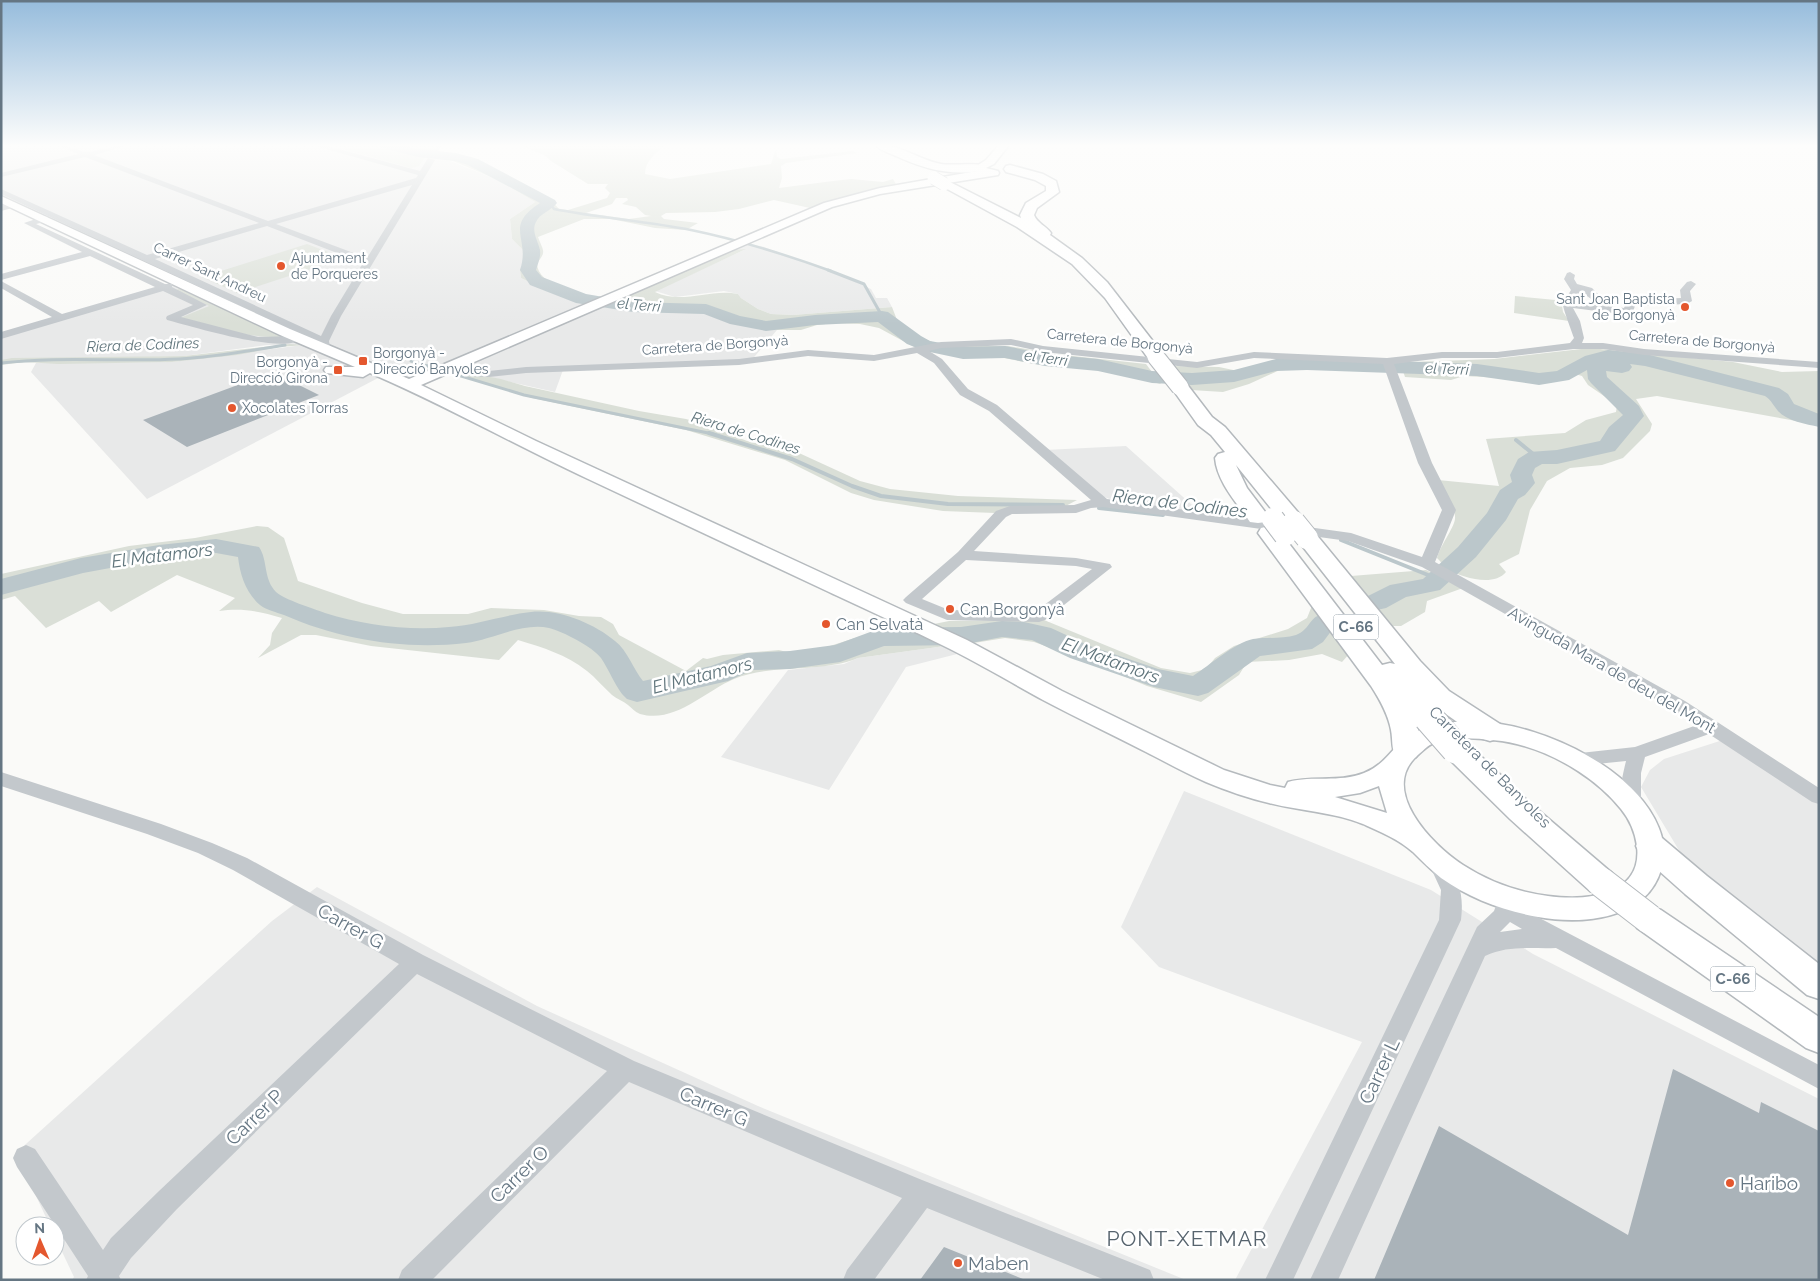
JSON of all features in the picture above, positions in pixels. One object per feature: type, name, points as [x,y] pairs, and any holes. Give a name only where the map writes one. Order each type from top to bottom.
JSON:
[{"type":"highway","points":[[977,205],[1026,232],[1063,257],[1094,288],[1152,357]]},
{"type":"highway","points":[[980,205],[1048,240],[1075,259],[1101,285],[1174,386]]},
{"type":"highway","points":[[1033,205],[1027,215],[1029,221],[1046,234],[1048,240]]},
{"type":"highway","name":"C-66","points":[[1174,386],[1205,422],[1379,657],[1460,748],[1520,811],[1652,917],[1819,1037]]},
{"type":"highway","name":"C-66","points":[[1174,386],[1225,458],[1283,528]]},
{"type":"highway","points":[[1283,528],[1440,697],[1490,731]]},
{"type":"highway","points":[[1283,528],[1398,709],[1405,731],[1400,758]]},
{"type":"highway","points":[[1651,846],[1696,885],[1819,984]]},
{"type":"highway","name":"C-66","points":[[1652,917],[1819,1024]]},
{"type":"main road","points":[[7,206],[44,219],[293,333],[335,358],[398,384],[412,384],[829,205]]},
{"type":"main road","points":[[335,358],[355,364],[373,373]]},
{"type":"main road","points":[[335,358],[373,373],[454,413],[519,442],[530,445]]},
{"type":"main road","points":[[412,384],[410,389],[436,401],[454,413]]},
{"type":"main road","points":[[412,384],[530,445],[959,645],[1054,696],[1215,776],[1268,794],[1325,804],[1363,814],[1398,829],[1417,841],[1445,866],[1502,896],[1519,908],[1579,909],[1602,906],[1621,899],[1636,890],[1646,877],[1651,862],[1651,846],[1648,832],[1630,803],[1607,779],[1577,759],[1548,745],[1519,736],[1490,731],[1464,730],[1441,733],[1422,740],[1370,781],[1348,788],[1316,790],[1287,787],[1213,764],[1032,676],[991,661]]},
{"type":"main road","points":[[1400,758],[1391,783],[1394,802],[1402,821],[1417,841]]},
{"type":"street","name":"Carrer Sant Andreu","points":[[31,205],[147,258],[293,333]]},
{"type":"street","points":[[216,205],[369,262]]},
{"type":"street","points":[[147,258],[334,205]]},
{"type":"street","points":[[44,219],[28,223],[202,305],[171,318],[258,340],[320,327],[330,323],[335,318],[404,205]]},
{"type":"street","points":[[1,277],[107,248]]},
{"type":"street","points":[[349,254],[375,251]]},
{"type":"street","points":[[1570,275],[1576,290],[1568,304],[1568,310],[1575,321],[1579,338],[1574,346]]},
{"type":"street","points":[[1,336],[179,282]]},
{"type":"street","points":[[1,284],[61,318]]},
{"type":"street","points":[[1628,312],[1631,303],[1687,301],[1685,290],[1691,284]]},
{"type":"street","points":[[1574,286],[1588,290],[1598,299]]},
{"type":"street","points":[[1568,304],[1672,316]]},
{"type":"street","points":[[335,318],[335,358]]},
{"type":"street","name":"Carretera de Borgonyà","points":[[442,371],[489,374],[526,370],[739,362],[808,353],[874,358],[941,345],[1011,342],[1043,349],[1197,365],[1254,355],[1388,366],[1442,355],[1532,352],[1574,346],[1603,346],[1644,352],[1819,365]]},
{"type":"street","points":[[920,350],[938,362],[964,392],[993,408],[1103,503]]},
{"type":"street","points":[[1388,366],[1425,463],[1449,510],[1430,566]]},
{"type":"street","points":[[892,613],[911,600],[963,555],[1001,514],[1010,510],[1076,509],[1089,504],[1103,503]]},
{"type":"street","name":"Avinguda Mara de deu del Mont","points":[[1103,503],[1311,530],[1351,537],[1430,566],[1670,700],[1819,797]]},
{"type":"street","points":[[911,600],[947,615],[1039,616],[1105,567],[1076,562],[963,555]]},
{"type":"street","points":[[1577,759],[1637,753],[1712,726]]},
{"type":"street","points":[[1630,803],[1632,773],[1637,753]]},
{"type":"street","name":"Carrer G","points":[[1,779],[182,839],[240,864],[415,962],[626,1069],[922,1193],[1140,1280]]},
{"type":"street","name":"Carrer L","points":[[1279,1280],[1450,920],[1453,899],[1445,866]]},
{"type":"street","points":[[1324,1280],[1485,933],[1504,915],[1519,908],[1558,939],[1819,1078]]},
{"type":"street","points":[[1477,950],[1496,941],[1518,937],[1558,939]]},
{"type":"street","name":"Carrer P","points":[[103,1278],[121,1248],[168,1200],[415,962]]},
{"type":"street","name":"Carrer O","points":[[412,1280],[626,1069]]},
{"type":"street","points":[[26,1158],[103,1278]]},
{"type":"street","points":[[857,1280],[922,1193]]},
{"type":"shaded area","points":[[13,205],[531,205],[510,219],[512,239],[524,251],[525,259],[520,270],[521,278],[545,290],[591,305],[633,310],[677,309],[704,311],[731,323],[777,330],[750,362],[563,370],[555,392],[447,368],[403,388],[380,377],[147,499],[31,372],[36,363],[172,362],[303,345],[267,345],[184,356],[1,360],[1,336],[178,282]]},
{"type":"shaded area","points":[[531,205],[555,205],[559,209],[568,210],[585,205],[610,205],[586,213],[629,219],[651,216],[645,215],[636,207],[626,205],[755,205],[715,212],[666,213],[661,216],[664,219],[698,223],[686,230],[655,228],[611,219],[584,219],[538,237],[543,253],[537,263],[539,271],[544,278],[561,288],[600,300],[590,304],[545,290],[521,278],[520,270],[525,259],[524,251],[512,239],[510,219]]},
{"type":"shaded area","points":[[796,205],[818,205],[810,208]]},
{"type":"shaded area","points":[[307,244],[344,258],[237,293],[202,277]]},
{"type":"shaded area","points":[[741,244],[761,246],[845,277],[871,289],[876,298],[887,298],[892,307],[793,315],[771,314],[758,309],[738,294],[724,291],[675,297],[655,291],[744,250],[731,250]]},
{"type":"shaded area","points":[[746,249],[655,292],[665,296],[676,297],[717,293],[738,294],[758,309],[771,314],[793,315],[892,307],[897,320],[913,334],[942,346],[1008,346],[1055,354],[1146,364],[1161,384],[1096,369],[1034,364],[1004,358],[950,355],[916,348],[879,328],[860,324],[834,323],[817,325],[801,330],[777,330],[731,323],[704,311],[677,309],[633,310],[601,306],[731,250]]},
{"type":"shaded area","points":[[181,288],[285,337],[245,334],[180,318],[209,306],[176,290]]},
{"type":"shaded area","points":[[1515,296],[1566,301],[1562,306],[1563,312],[1569,321],[1514,313]]},
{"type":"shaded area","points":[[290,344],[305,345],[172,362],[58,364],[24,362],[1,365],[1,360],[12,358],[184,356]]},
{"type":"shaded area","points":[[1590,348],[1733,362],[1782,372],[1819,371],[1819,425],[1657,396],[1636,399],[1652,424],[1650,431],[1623,458],[1602,465],[1570,468],[1547,481],[1530,510],[1519,554],[1499,564],[1506,572],[1501,577],[1478,580],[1454,572],[1437,558],[1455,519],[1452,504],[1438,480],[1499,486],[1486,439],[1565,433],[1586,420],[1616,412],[1617,405],[1588,385],[1582,376],[1575,374],[1538,380],[1464,376],[1451,380],[1405,377],[1403,371],[1326,366],[1282,369],[1249,384],[1223,392],[1191,390],[1172,366],[1219,367],[1238,371],[1287,358],[1383,363],[1494,359]]},
{"type":"shaded area","points":[[453,370],[501,379],[639,411],[686,419],[747,441],[799,453],[860,481],[890,489],[958,496],[1077,500],[1062,508],[995,513],[943,511],[874,500],[851,493],[785,460],[686,430],[532,398],[448,373]]},
{"type":"shaded area","points":[[1126,446],[1201,513],[1118,502],[1096,494],[1045,450]]},
{"type":"shaded area","points":[[257,526],[268,527],[284,538],[298,581],[362,603],[403,614],[468,614],[491,608],[544,610],[579,616],[601,617],[613,624],[619,635],[686,671],[703,658],[779,650],[794,654],[811,652],[877,631],[901,626],[945,646],[858,658],[828,666],[749,674],[723,684],[689,705],[665,714],[653,716],[640,714],[612,695],[590,674],[571,660],[518,640],[499,660],[371,646],[316,635],[301,635],[258,658],[270,645],[272,633],[282,618],[251,611],[219,611],[235,598],[177,575],[111,612],[99,601],[46,628],[15,596],[1,600],[1,574],[129,546],[195,538]]},
{"type":"shaded area","points":[[1426,570],[1463,588],[1427,601],[1425,612],[1401,626],[1392,626],[1351,576]]},
{"type":"shaded area","points":[[1313,603],[1350,653],[1342,662],[1322,654],[1289,660],[1247,662],[1239,675],[1201,702],[1147,686],[1088,661],[1034,642],[1005,638],[974,643],[934,624],[949,621],[1044,620],[1161,668],[1190,673],[1206,669],[1215,658],[1234,646],[1288,629],[1307,618]]},
{"type":"shaded area","points":[[945,646],[961,653],[906,667],[829,790],[721,757],[788,670],[844,664],[858,658]]},
{"type":"shaded area","points":[[1729,738],[1819,797],[1819,970],[1683,857],[1641,787],[1650,770],[1664,759]]},
{"type":"shaded area","points":[[1184,791],[1431,890],[1533,954],[1819,1099],[1819,1280],[1235,1280],[1362,1042],[1159,967],[1121,927]]},
{"type":"shaded area","points":[[317,887],[537,1006],[758,1106],[1186,1280],[72,1280],[74,1277],[65,1258],[65,1216],[45,1216],[16,1153],[272,921]]},
{"type":"building","name":"Xocolates Torras","points":[[273,372],[319,395],[187,447],[143,420]]},
{"type":"building","name":"Haribo","points":[[1673,1069],[1759,1113],[1761,1102],[1819,1131],[1819,1280],[1374,1280],[1439,1126],[1628,1235]]},
{"type":"building","name":"Maben","points":[[944,1247],[1023,1279],[1023,1280],[920,1280]]},
{"type":"waterway","name":"el Terri","points":[[547,205],[536,212],[529,220],[526,228],[532,250],[532,259],[528,270],[536,281],[582,299],[633,307],[706,309],[736,320],[766,326],[815,320],[882,316],[914,340],[925,345],[963,353],[1005,352],[1045,360],[1098,365],[1152,377],[1192,379],[1234,376],[1276,365],[1307,364],[1477,370],[1539,379],[1562,376],[1592,360],[1608,356],[1646,360],[1772,392],[1781,398],[1786,408],[1799,415],[1819,421]]},
{"type":"waterway","points":[[551,205],[554,209],[674,227],[727,238],[831,271]]},
{"type":"waterway","points":[[828,270],[864,284],[882,316]]},
{"type":"waterway","name":"Riera de Codines","points":[[1,363],[68,359],[179,359],[246,352],[285,345]]},
{"type":"waterway","name":"Riera de Codines","points":[[411,361],[524,395],[711,434]]},
{"type":"waterway","name":"El Matamors","points":[[1377,602],[1399,591],[1431,585],[1467,552],[1498,515],[1508,495],[1524,483],[1521,475],[1526,464],[1537,457],[1557,457],[1607,446],[1615,438],[1617,432],[1634,416],[1632,410],[1598,379],[1596,372],[1599,367],[1610,365],[1622,367]]},
{"type":"waterway","name":"el Terri","points":[[1451,367],[1456,370]]},
{"type":"waterway","name":"Riera de Codines","points":[[711,434],[792,459],[852,486],[881,496],[948,504],[1063,505]]},
{"type":"waterway","points":[[1516,440],[1537,457]]},
{"type":"waterway","name":"Riera de Codines","points":[[1099,508],[1163,515]]},
{"type":"waterway","name":"Riera de Codines","points":[[1341,540],[1438,579]]},
{"type":"waterway","name":"El Matamors","points":[[1,587],[81,566],[159,552],[216,546],[250,552],[256,581],[262,592],[271,600],[307,616],[352,629],[399,636],[423,637],[468,634],[540,619],[563,624],[606,647],[637,692],[718,674],[747,662],[790,660],[840,653],[881,637],[961,636],[1002,629],[1024,630],[1041,634],[1080,652],[1154,678],[1198,686],[1253,648],[1302,643],[1313,636],[1325,622]]},
{"type":"place","name":"Ajuntament de Porqueres","points":[[281,266]]},
{"type":"place","name":"Sant Joan Baptista de Borgonyà","points":[[1685,307]]},
{"type":"place","name":"Borgonyà - Direcció Banyoles","points":[[363,361]]},
{"type":"place","name":"Borgonyà - Direcció Girona","points":[[338,370]]},
{"type":"place","name":"Xocolates Torras","points":[[232,408]]},
{"type":"place","name":"Can Borgonyà","points":[[950,609]]},
{"type":"place","name":"Can Selvatà","points":[[826,624]]},
{"type":"place","name":"Haribo","points":[[1730,1183]]},
{"type":"place","name":"Maben","points":[[958,1263]]},
{"type":"district","name":"PONT-XETMAR","points":[[1187,1238]]}]
